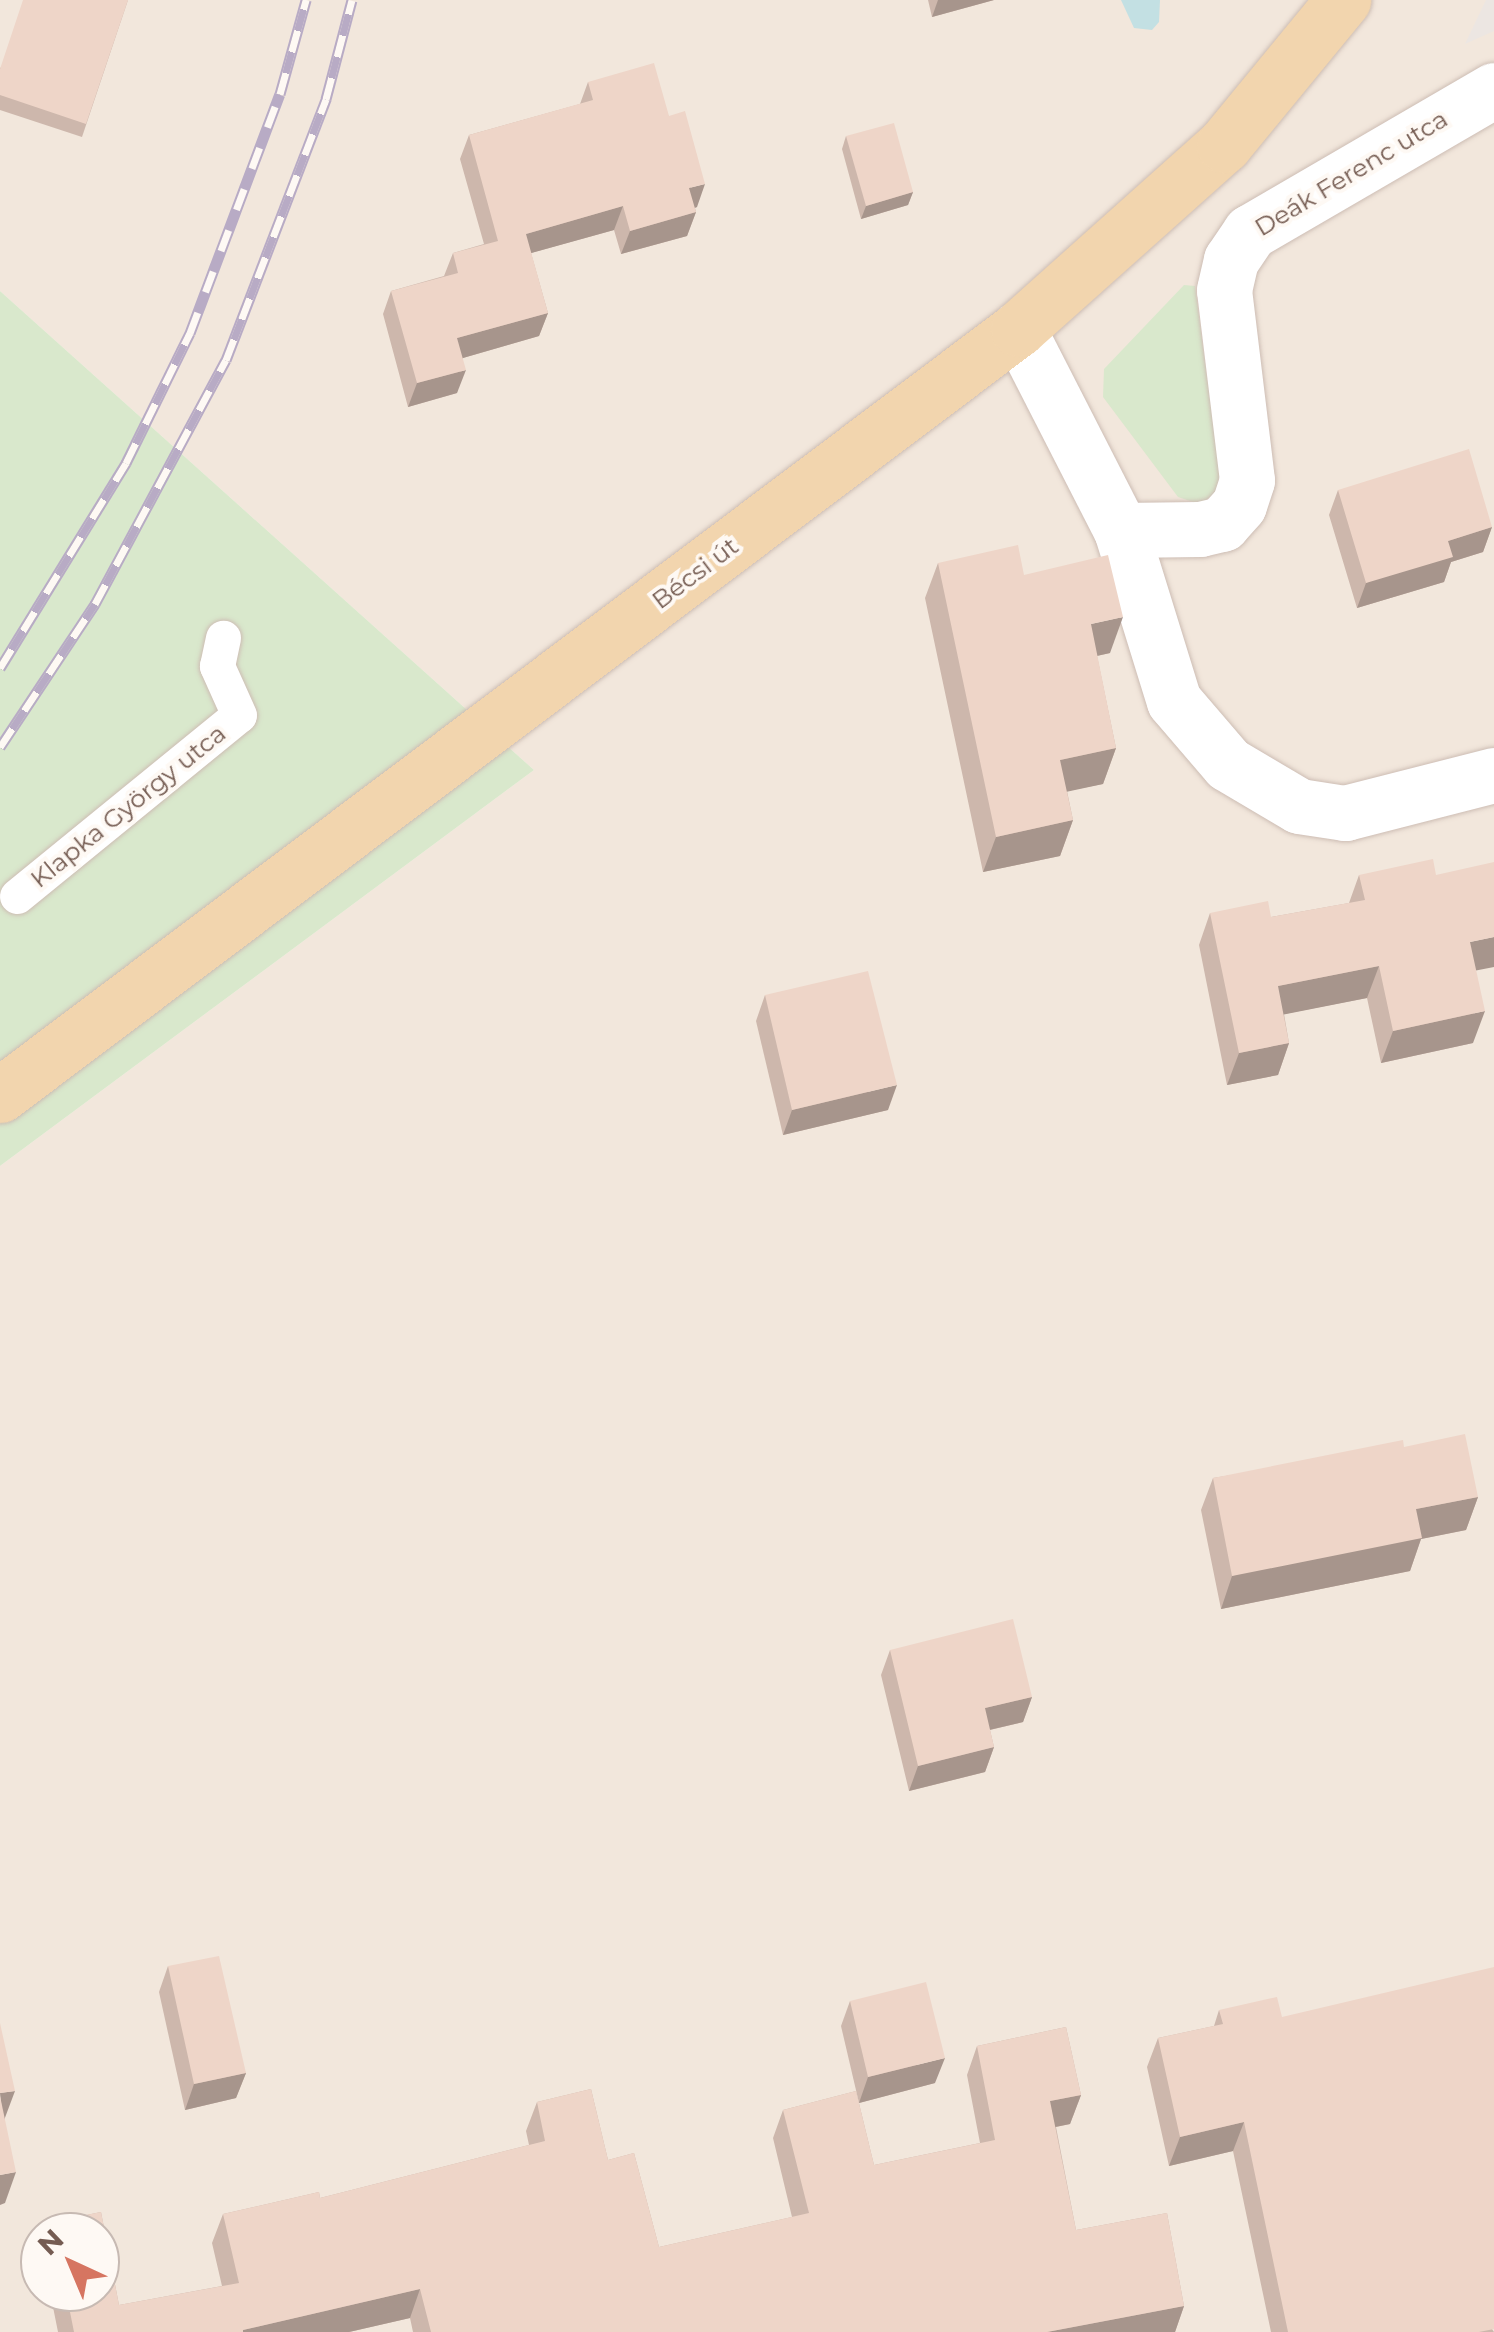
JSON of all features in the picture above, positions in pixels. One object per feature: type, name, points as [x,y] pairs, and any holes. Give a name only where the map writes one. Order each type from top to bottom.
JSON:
[{"type":"main road","name":"Bécsi út","points":[[0,1095],[1018,330],[1224,146],[1343,0]]},
{"type":"street","name":"Deák Ferenc utca","points":[[1122,530],[1200,529],[1222,524],[1239,505],[1247,480],[1224,290],[1231,260],[1250,232],[1494,90]]},
{"type":"street","points":[[1018,330],[1122,530],[1174,701],[1209,744],[1257,785],[1299,806],[1345,813],[1494,775]]},
{"type":"lane","name":"Klapka György utca","points":[[17,896],[239,715],[217,666],[223,638]]},
{"type":"shaded area","points":[[0,0],[1494,0],[1494,2332],[0,2332],[0,1166],[534,770],[0,291]]},
{"type":"shaded area","points":[[1486,0],[1494,0],[1494,31],[1465,44]]},
{"type":"green space","points":[[1184,285],[1195,286],[1220,476],[1215,494],[1199,504],[1178,497],[1103,397],[1104,369]]},
{"type":"green space","points":[[0,291],[534,770],[0,1166]]},
{"type":"water","points":[[1121,0],[1160,0],[1159,22],[1152,30],[1134,28]]},
{"type":"building","points":[[23,0],[128,0],[86,124],[0,95],[0,69]]},
{"type":"building","points":[[654,63],[669,116],[685,111],[705,184],[689,188],[696,212],[630,231],[623,206],[526,234],[548,313],[457,338],[466,370],[417,383],[391,291],[458,273],[453,253],[498,241],[469,135],[593,100],[588,82]]},
{"type":"building","points":[[894,123],[913,192],[866,206],[846,136]]},
{"type":"building","points":[[1469,449],[1492,527],[1448,541],[1453,557],[1366,583],[1338,490]]},
{"type":"building","points":[[1018,545],[1024,575],[1108,555],[1123,617],[1091,624],[1116,748],[1060,760],[1073,820],[996,837],[938,563]]},
{"type":"building","points":[[1433,859],[1436,875],[1494,862],[1494,937],[1470,942],[1485,1011],[1393,1031],[1379,966],[1278,986],[1289,1043],[1239,1053],[1210,913],[1268,901],[1271,917],[1365,900],[1359,875]]},
{"type":"building","points":[[868,971],[897,1085],[792,1110],[765,995]]},
{"type":"building","points":[[1465,1434],[1478,1497],[1416,1509],[1422,1538],[1232,1576],[1213,1478],[1403,1440],[1404,1447]]},
{"type":"building","points":[[1013,1619],[1032,1697],[985,1708],[994,1747],[918,1766],[890,1650]]},
{"type":"building","points":[[219,1956],[246,2073],[194,2084],[168,1966]]},
{"type":"building","points":[[1494,1967],[1494,2329],[1288,2332],[1244,2122],[1180,2137],[1158,2038],[1223,2024],[1219,2010],[1277,1997],[1282,2017]]},
{"type":"building","points":[[926,1982],[945,2058],[868,2077],[850,2001]]},
{"type":"building","points":[[0,2023],[15,2091],[0,2093]]},
{"type":"building","points":[[1066,2027],[1081,2095],[1050,2101],[1076,2230],[1167,2213],[1184,2306],[1047,2332],[431,2332],[420,2289],[243,2332],[74,2332],[70,2312],[120,2312],[120,2305],[239,2283],[223,2214],[319,2192],[320,2198],[545,2141],[537,2102],[591,2089],[608,2160],[634,2153],[659,2247],[809,2213],[783,2110],[856,2091],[874,2165],[995,2140],[977,2046]]},
{"type":"building","points":[[0,2096],[16,2172],[0,2175]]},
{"type":"railway","points":[[0,668],[126,463],[190,333],[280,94],[306,0]]},
{"type":"railway","points":[[0,747],[95,604],[226,360],[326,99],[352,0]]}]
